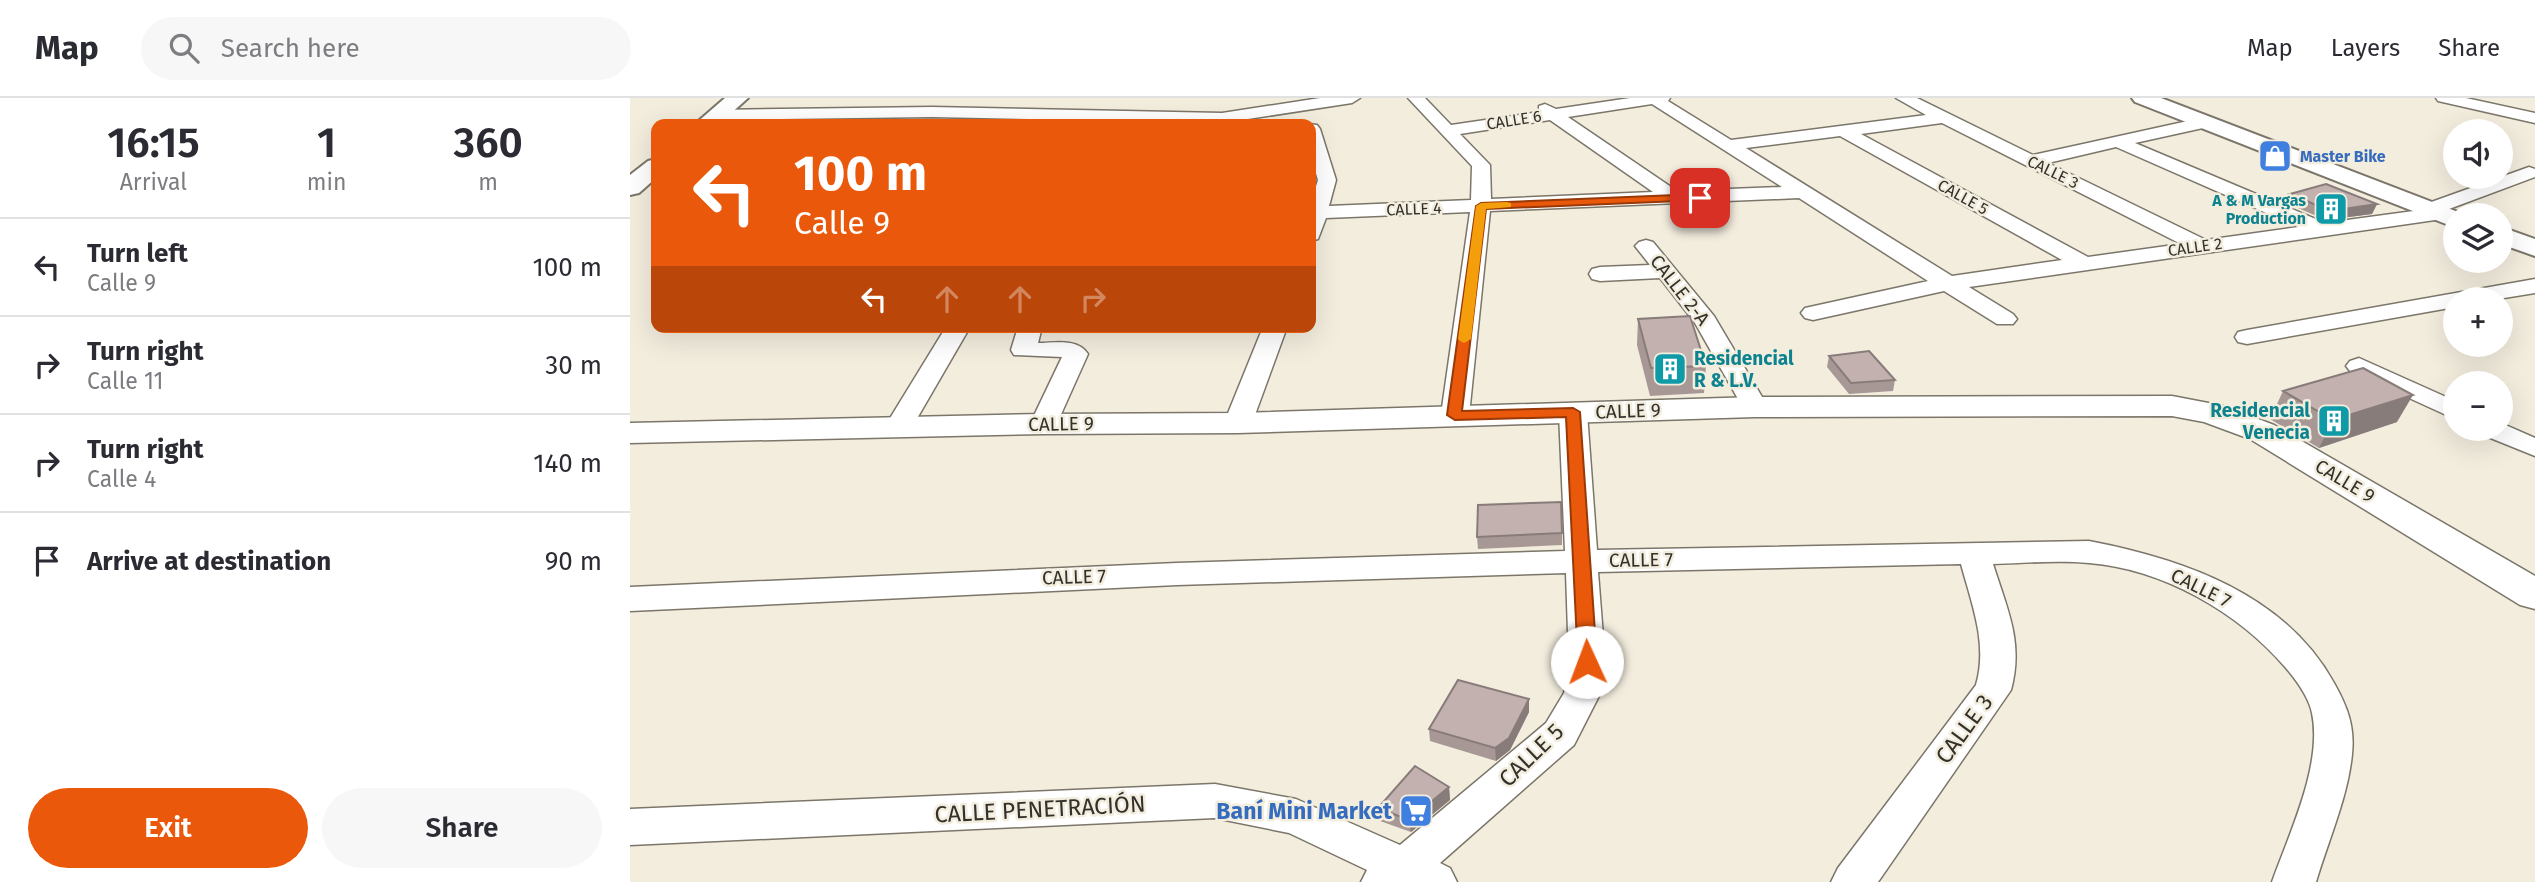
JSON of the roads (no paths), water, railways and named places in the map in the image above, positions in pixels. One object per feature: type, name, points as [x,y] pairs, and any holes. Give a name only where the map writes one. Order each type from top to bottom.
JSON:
[{"type":"main road","points":[[712,119],[738,98]]},
{"type":"main road","points":[[2143,98],[2442,213]]},
{"type":"main road","points":[[630,188],[651,170]]},
{"type":"main road","points":[[2513,240],[2535,248]]},
{"type":"street","points":[[739,119],[932,112],[1204,118],[1243,116],[1300,103],[1352,98]]},
{"type":"street","points":[[1416,98],[1450,130],[1481,165],[1481,206],[1455,415]]},
{"type":"street","points":[[1531,98],[1675,199]]},
{"type":"street","points":[[1656,98],[2005,319]]},
{"type":"street","name":"CALLE 6","points":[[1450,130],[1656,98]]},
{"type":"street","name":"CALLE 3","points":[[1904,98],[2202,246]]},
{"type":"street","points":[[2444,98],[2535,118]]},
{"type":"street","points":[[1731,145],[1945,118]]},
{"type":"street","points":[[2031,161],[2206,122]]},
{"type":"street","name":"CALLE 5","points":[[1843,131],[2083,263]]},
{"type":"street","points":[[2118,142],[2320,229]]},
{"type":"street","points":[[1316,221],[1328,180],[1318,167]]},
{"type":"street","name":"CALLE 2","points":[[1813,313],[1948,283],[2442,213],[2529,173]]},
{"type":"street","name":"CALLE 4","points":[[1319,212],[1803,192]]},
{"type":"street","name":"CALLE 2-A","points":[[1646,246],[1706,321],[1755,407]]},
{"type":"street","points":[[1600,274],[1667,271]]},
{"type":"street","points":[[2513,290],[2535,286]]},
{"type":"street","points":[[2247,337],[2443,302]]},
{"type":"street","points":[[898,428],[954,333]]},
{"type":"street","points":[[1028,333],[1023,350],[1072,350],[1076,354],[1044,424]]},
{"type":"street","points":[[1238,423],[1273,333]]},
{"type":"street","points":[[2359,366],[2443,405]]},
{"type":"street","name":"CALLE 9","points":[[630,433],[1044,424],[1238,423],[1755,407],[2172,406],[2212,413],[2272,437],[2535,595]]},
{"type":"street","name":"CALLE 5","points":[[1408,877],[1560,734],[1582,694],[1587,662],[1573,412]]},
{"type":"street","points":[[2513,438],[2535,448]]},
{"type":"street","name":"CALLE 7","points":[[630,599],[955,581],[1583,561],[2090,552],[2145,563],[2193,580],[2247,611],[2281,639],[2310,672],[2331,712],[2333,753],[2294,882]]},
{"type":"street","name":"CALLE 3","points":[[1853,882],[1993,690],[2000,665],[1998,636],[1973,553]]},
{"type":"street","name":"CALLE PENETRACIÓN","points":[[630,827],[1215,801],[1296,817],[1408,877]]},
{"type":"place","name":"Master Bike","points":[[2275,156]]},
{"type":"place","name":"A & M Vargas Production","points":[[2331,209]]},
{"type":"place","name":"Residencial R & L.V.","points":[[1670,369]]},
{"type":"place","name":"Residencial Venecia","points":[[2334,421]]},
{"type":"place","name":"Baní Mini Market","points":[[1416,811]]}]
